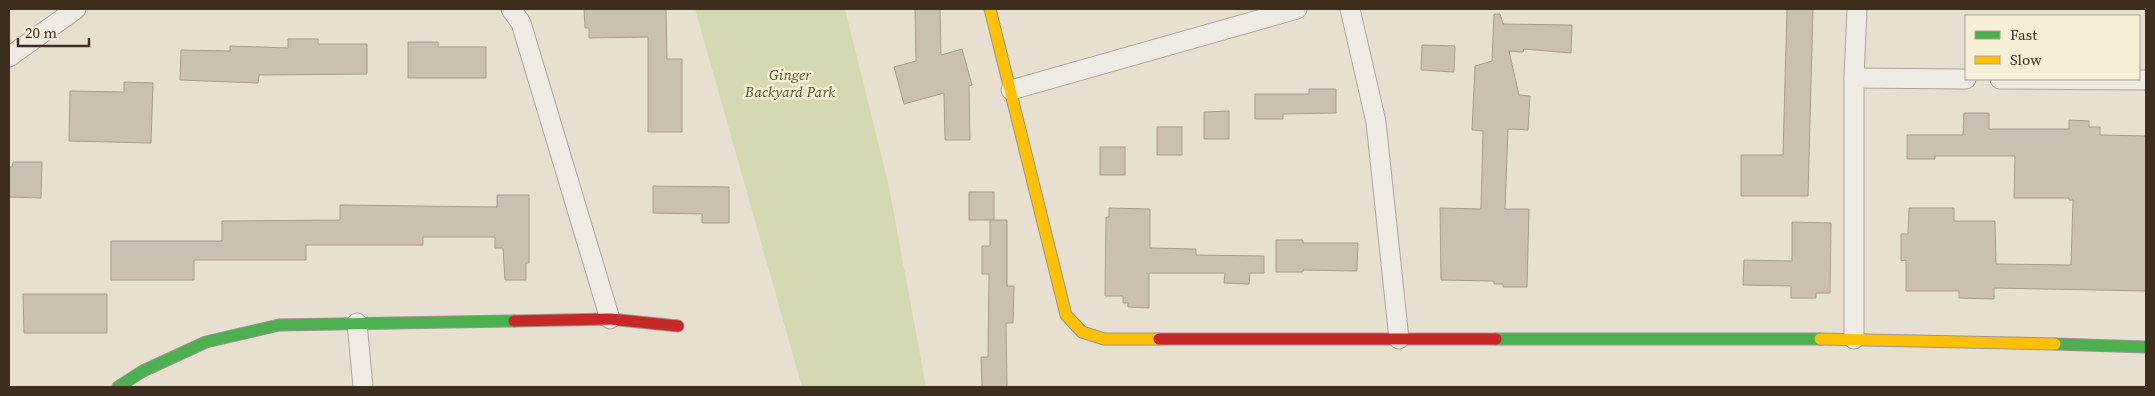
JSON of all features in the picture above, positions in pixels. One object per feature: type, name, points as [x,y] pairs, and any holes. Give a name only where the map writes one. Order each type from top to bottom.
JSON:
[{"type":"street","points":[[9,57],[76,9]]},
{"type":"street","points":[[511,9],[521,22],[610,319]]},
{"type":"street","points":[[990,9],[1066,315],[1082,332],[1104,339],[1854,339],[2146,347]]},
{"type":"street","points":[[1011,90],[1297,9]]},
{"type":"street","points":[[1350,9],[1376,122],[1399,339]]},
{"type":"street","points":[[1854,339],[1854,78],[1857,9]]},
{"type":"street","points":[[1854,78],[1965,78]]},
{"type":"street","points":[[118,387],[144,371],[206,342],[279,325],[610,319],[678,326]]},
{"type":"street","points":[[357,323],[363,387]]},
{"type":"green space","name":"Ginger Backyard Park","points":[[695,9],[845,9],[889,187],[926,387],[802,387]]},
{"type":"building","points":[[584,9],[666,9],[667,59],[682,59],[682,132],[648,132],[648,37],[589,38],[589,28],[585,28]]},
{"type":"building","points":[[915,9],[940,9],[941,55],[962,49],[972,85],[969,86],[970,140],[945,140],[944,93],[904,104],[894,67],[916,61]]},
{"type":"building","points":[[1787,9],[1813,9],[1808,196],[1741,196],[1741,155],[1783,155]]},
{"type":"building","points":[[1494,14],[1500,14],[1503,24],[1572,25],[1571,53],[1524,49],[1523,52],[1509,51],[1519,95],[1530,96],[1528,130],[1508,129],[1505,209],[1529,209],[1527,287],[1503,287],[1503,284],[1494,284],[1494,281],[1441,280],[1440,208],[1481,209],[1483,131],[1472,130],[1475,66],[1492,61]]},
{"type":"building","points":[[288,39],[318,39],[318,44],[367,44],[367,74],[259,75],[258,83],[180,80],[181,50],[230,51],[230,46],[288,48]]},
{"type":"building","points":[[408,42],[438,42],[438,47],[486,47],[486,78],[408,78]]},
{"type":"building","points":[[1422,45],[1455,46],[1454,72],[1421,70]]},
{"type":"building","points":[[124,82],[153,83],[151,143],[69,141],[70,91],[124,92]]},
{"type":"building","points":[[1309,89],[1336,89],[1336,113],[1283,114],[1283,119],[1255,119],[1255,94],[1309,94]]},
{"type":"building","points":[[1229,111],[1229,139],[1204,139],[1204,112]]},
{"type":"building","points":[[1964,113],[1989,113],[1989,129],[2069,129],[2069,120],[2089,121],[2089,127],[2100,127],[2100,135],[2146,136],[2146,291],[1994,288],[1994,299],[1959,298],[1959,291],[1906,291],[1906,260],[1901,261],[1901,234],[1908,234],[1909,208],[1954,208],[1954,221],[1995,221],[1996,264],[2071,265],[2073,200],[2069,200],[2069,198],[2014,198],[2015,156],[1935,156],[1935,159],[1907,159],[1907,135],[1963,135]]},
{"type":"building","points":[[1157,127],[1182,127],[1182,155],[1157,155]]},
{"type":"building","points":[[1100,147],[1125,147],[1125,175],[1100,175]]},
{"type":"building","points":[[13,162],[42,162],[41,198],[9,197],[9,167],[12,167]]},
{"type":"building","points":[[653,186],[729,187],[729,223],[702,223],[702,214],[653,213]]},
{"type":"building","points":[[969,192],[994,192],[994,220],[969,220]]},
{"type":"building","points":[[497,195],[529,195],[529,263],[526,263],[526,280],[505,280],[503,248],[495,248],[495,237],[423,237],[423,245],[306,245],[306,260],[194,260],[194,280],[111,280],[111,241],[222,241],[222,221],[340,220],[340,205],[497,207]]},
{"type":"building","points":[[1109,208],[1150,209],[1150,248],[1196,249],[1196,255],[1264,256],[1264,273],[1250,273],[1249,284],[1224,283],[1225,273],[1149,273],[1149,308],[1128,307],[1128,303],[1123,303],[1123,296],[1105,296],[1106,217],[1109,217]]},
{"type":"building","points":[[990,220],[1007,220],[1007,286],[1014,286],[1013,323],[1006,323],[1007,387],[982,387],[981,357],[988,357],[989,274],[982,274],[982,246],[990,246]]},
{"type":"building","points":[[1792,222],[1831,223],[1830,293],[1816,293],[1816,298],[1791,298],[1791,286],[1743,285],[1744,260],[1792,261]]},
{"type":"building","points":[[1276,240],[1303,240],[1303,243],[1358,243],[1357,271],[1303,270],[1303,272],[1276,272]]},
{"type":"building","points":[[23,294],[107,294],[107,333],[24,333]]},
{"type":"traffic: fast","points":[[118,387],[143,371],[206,342],[279,325],[514,321]]},
{"type":"traffic: fast","points":[[1496,339],[1820,339]]},
{"type":"traffic: fast","points":[[2055,344],[2146,347]]},
{"type":"traffic: slow","points":[[990,9],[1066,315],[1082,332],[1104,339],[1159,339]]},
{"type":"traffic: slow","points":[[1820,339],[2055,344]]},
{"type":"traffic: jam","points":[[514,321],[610,319],[678,326]]},
{"type":"traffic: jam","points":[[1159,339],[1496,339]]}]
